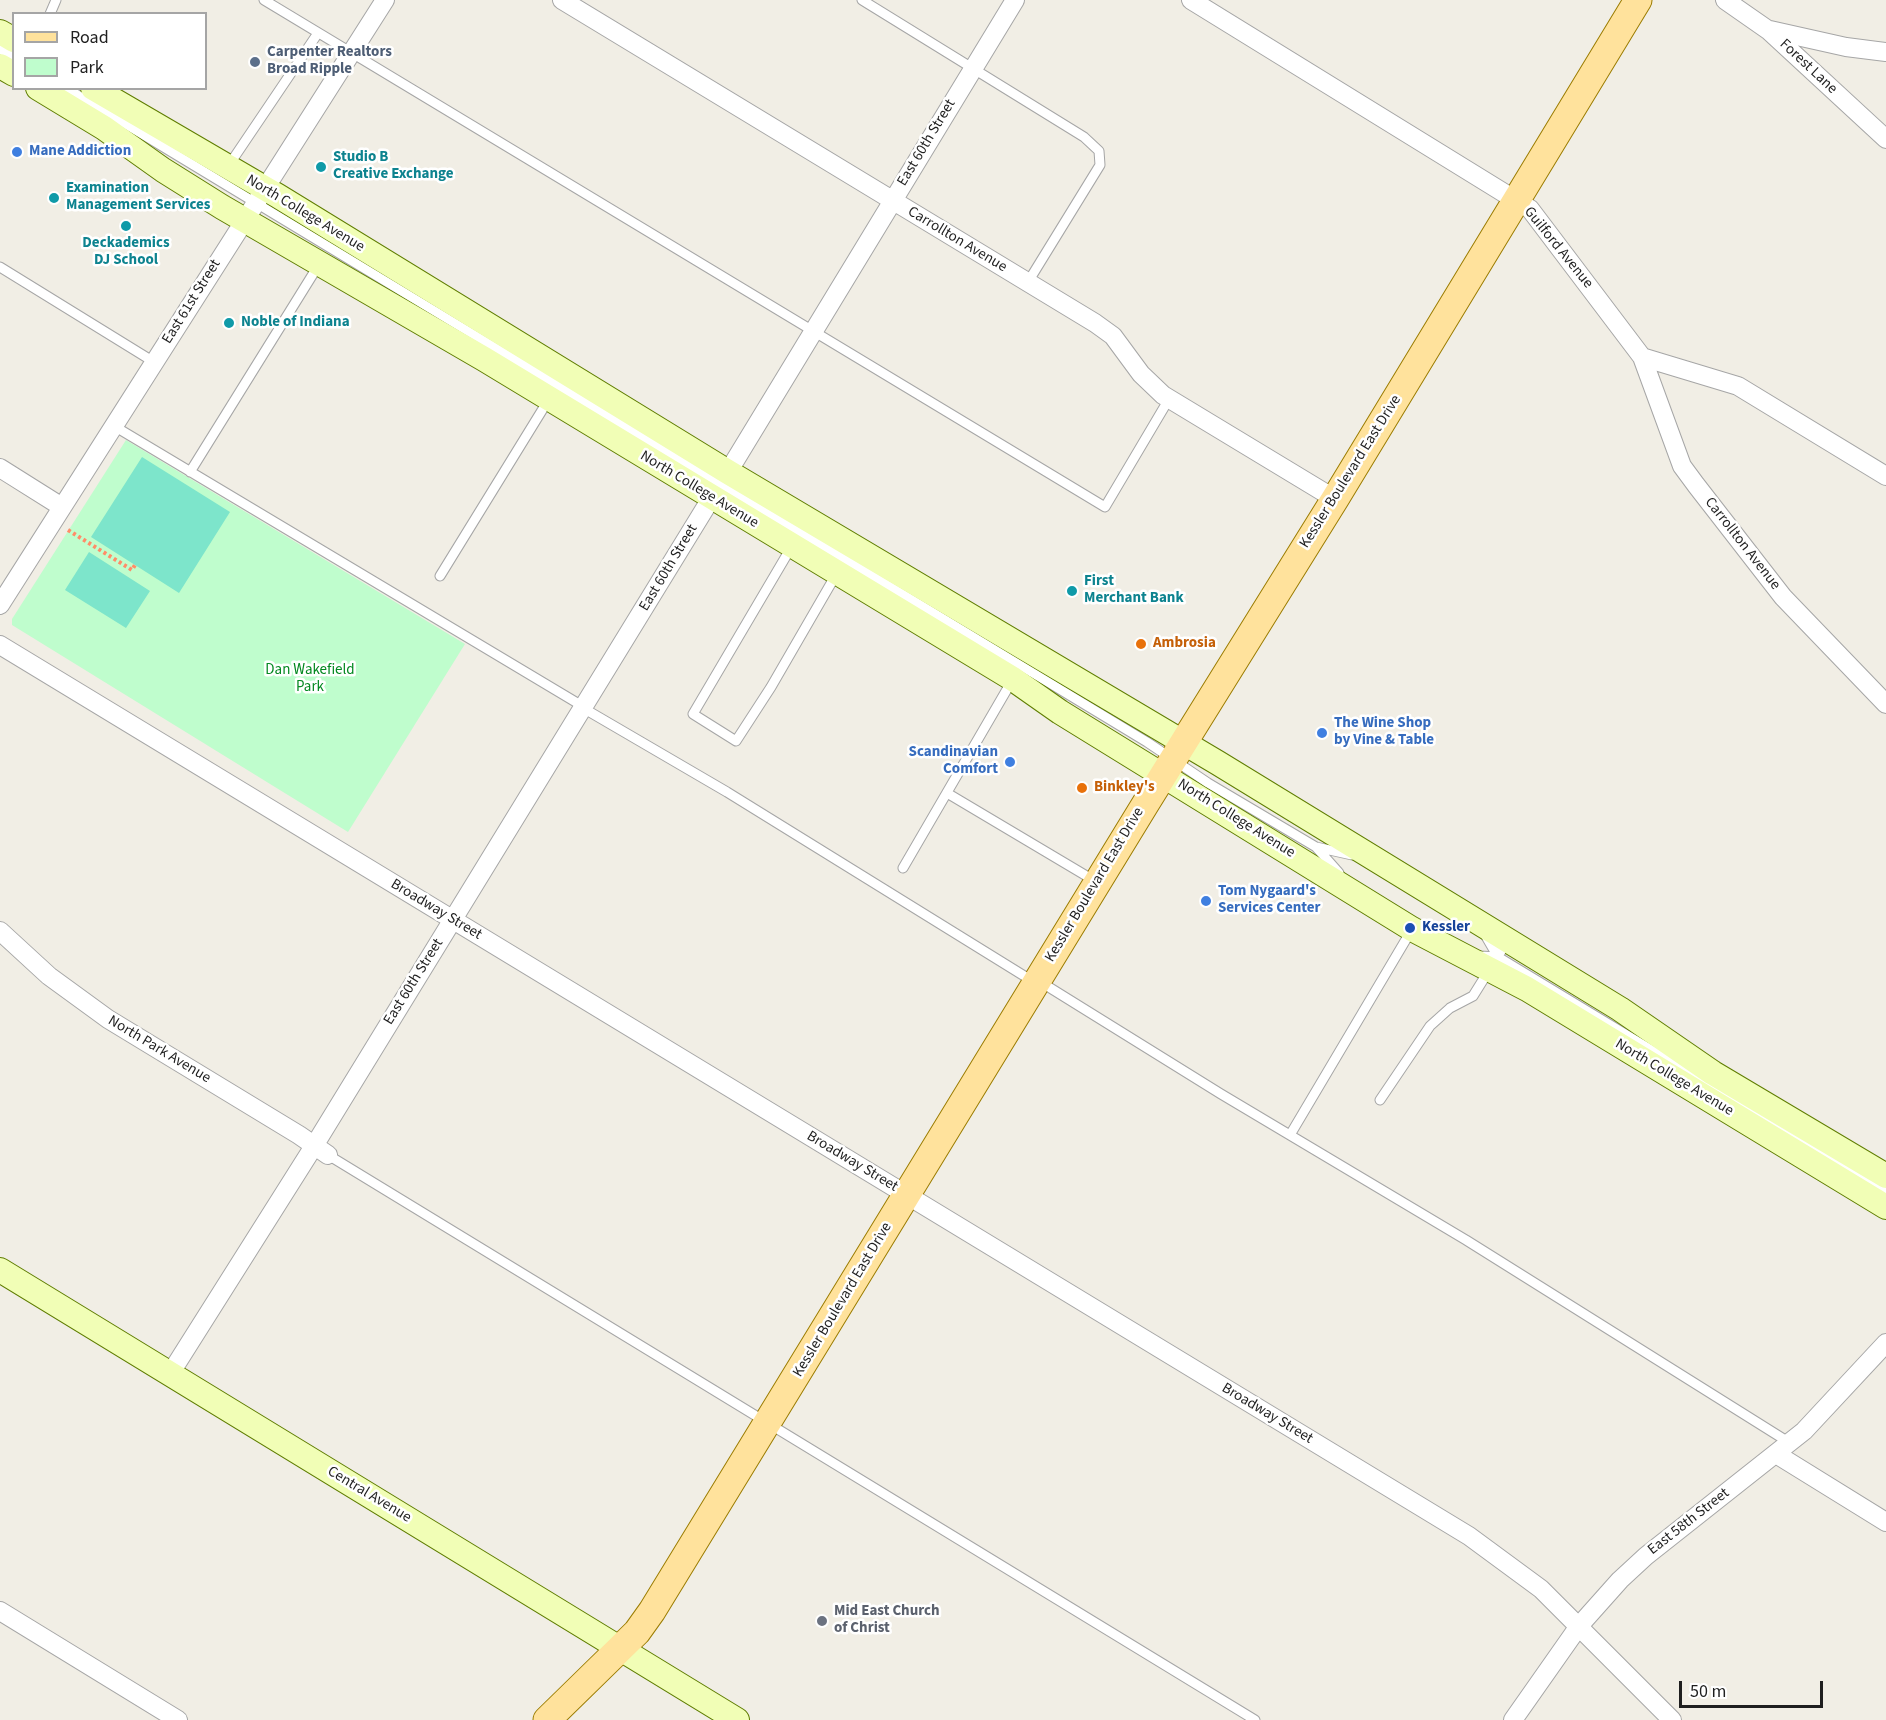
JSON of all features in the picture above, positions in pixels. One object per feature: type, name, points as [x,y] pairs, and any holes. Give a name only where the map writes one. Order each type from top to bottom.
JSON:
[{"type":"main road","name":"Kessler Boulevard East Drive","points":[[547,1720],[644,1624],[769,1424],[906,1195],[1335,499],[1638,0]]},
{"type":"main road","name":"North College Avenue","points":[[41,90],[104,128],[163,170],[254,204],[728,472],[1173,759],[1358,895],[1412,929],[1459,954],[1498,956],[1620,1009],[1713,1072],[1886,1176]]},
{"type":"main road","name":"North College Avenue","points":[[96,90],[227,167],[254,204],[320,263],[1013,679],[1060,712],[1173,759],[1380,862],[1479,923],[1498,956],[1527,989],[1886,1207]]},
{"type":"main road","name":"Central Avenue","points":[[0,1270],[737,1720]]},
{"type":"street","name":"East 61st Street","points":[[0,605],[385,0]]},
{"type":"street","name":"Carrollton Avenue","points":[[562,0],[1105,329],[1120,343],[1151,385],[1169,399],[1335,499]]},
{"type":"street","name":"East 60th Street","points":[[728,472],[812,330],[1015,0]]},
{"type":"street","name":"Guilford Avenue","points":[[1191,0],[1530,209],[1642,357]]},
{"type":"street","name":"Forest Lane","points":[[1725,0],[1768,30],[1886,139]]},
{"type":"street","points":[[1768,30],[1846,47],[1886,52]]},
{"type":"street","name":"Carrollton Avenue","points":[[1642,357],[1682,466],[1783,597],[1886,704]]},
{"type":"street","points":[[1642,357],[1738,386],[1886,476]]},
{"type":"street","points":[[0,468],[62,507]]},
{"type":"street","name":"East 60th Street","points":[[170,1374],[321,1151],[453,920],[712,497]]},
{"type":"street","name":"Broadway Street","points":[[0,645],[1469,1536],[1534,1583],[1672,1720]]},
{"type":"street","name":"North Park Avenue","points":[[0,931],[49,976],[108,1019],[321,1151]]},
{"type":"street","name":"East 58th Street","points":[[1513,1720],[1579,1626],[1646,1556],[1817,1419],[1886,1344]]},
{"type":"street","points":[[1783,1448],[1886,1522]]},
{"type":"street","points":[[0,1611],[178,1720]]},
{"type":"lane","points":[[264,0],[812,330],[828,343],[1105,507],[1169,399]]},
{"type":"lane","points":[[862,0],[1084,137],[1099,151],[1100,165],[1028,282]]},
{"type":"lane","points":[[227,167],[318,33]]},
{"type":"lane","name":"North College Avenue","points":[[69,90],[1316,847],[1358,895]]},
{"type":"lane","points":[[190,472],[320,263]]},
{"type":"lane","points":[[0,267],[154,362]]},
{"type":"lane","points":[[440,576],[549,399]]},
{"type":"lane","points":[[114,426],[727,792],[1036,982],[1466,1240],[1783,1448]]},
{"type":"lane","points":[[792,546],[693,714],[736,741],[771,687],[837,573]]},
{"type":"lane","points":[[903,868],[1013,679]]},
{"type":"lane","points":[[947,794],[1097,883]]},
{"type":"lane","name":"North College Avenue","points":[[1316,847],[1380,862]]},
{"type":"lane","points":[[1290,1135],[1412,929]]},
{"type":"lane","points":[[1380,1100],[1430,1026],[1450,1008],[1473,996],[1498,956]]},
{"type":"lane","name":"North College Avenue","points":[[1498,956],[1886,1192]]},
{"type":"lane","points":[[321,1151],[1255,1720]]},
{"type":"path","points":[[67,530],[132,570],[135,565]]},
{"type":"green space","name":"Dan Wakefield Park","points":[[126,440],[465,644],[348,832],[12,625],[12,619]]},
{"type":"green space","points":[[142,457],[230,512],[179,593],[91,537]]},
{"type":"green space","points":[[89,552],[150,591],[126,628],[65,590]]},
{"type":"place","name":"Carpenter Realtors Broad Ripple","points":[[255,62]]},
{"type":"place","name":"Mane Addiction","points":[[17,152]]},
{"type":"place","name":"Studio B Creative Exchange","points":[[321,167]]},
{"type":"place","name":"Examination Management Services","points":[[54,198]]},
{"type":"place","name":"Deckademics DJ School","points":[[126,226]]},
{"type":"place","name":"Noble of Indiana","points":[[229,323]]},
{"type":"place","name":"First Merchant Bank","points":[[1072,591]]},
{"type":"place","name":"Ambrosia","points":[[1141,644]]},
{"type":"place","name":"The Wine Shop by Vine & Table","points":[[1322,733]]},
{"type":"place","name":"Scandinavian Comfort","points":[[1010,762]]},
{"type":"place","name":"Binkley's","points":[[1082,788]]},
{"type":"place","name":"Tom Nygaard's Services Center","points":[[1206,901]]},
{"type":"place","name":"Kessler","points":[[1410,928]]},
{"type":"place","name":"Mid East Church of Christ","points":[[822,1621]]}]
